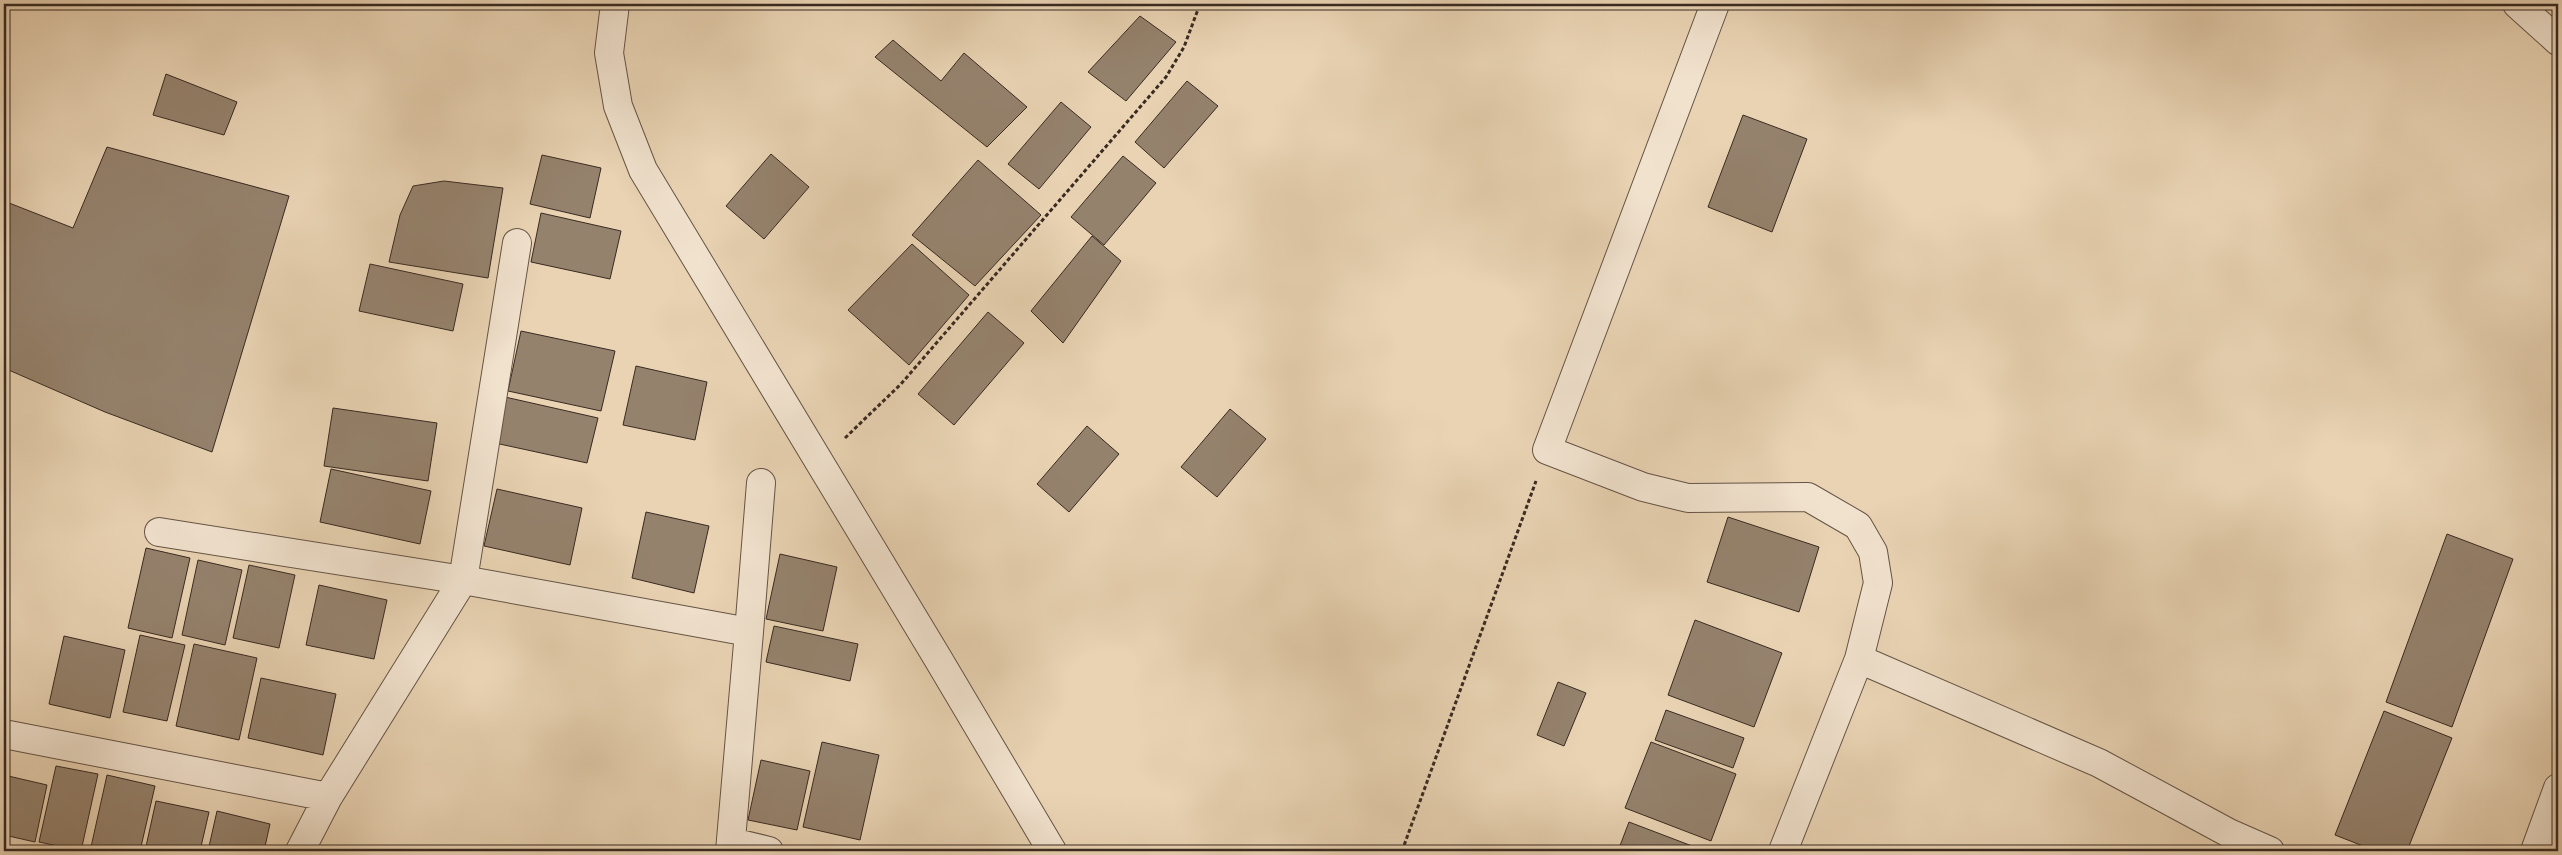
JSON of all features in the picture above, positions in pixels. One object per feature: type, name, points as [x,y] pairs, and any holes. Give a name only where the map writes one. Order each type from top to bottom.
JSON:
[{"type":"street","points":[[615,4],[609,53],[613,80],[618,106],[643,170],[1052,851]]},
{"type":"street","points":[[1715,4],[1547,450],[1643,487],[1688,498],[1808,497],[1858,526],[1874,552],[1878,583],[1859,659],[1783,851]]},
{"type":"street","points":[[2517,4],[2558,41]]},
{"type":"street","points":[[300,851],[328,797],[462,580],[517,242]]},
{"type":"street","points":[[761,483],[731,847],[769,851]]},
{"type":"street","points":[[159,532],[462,580],[749,632]]},
{"type":"street","points":[[1859,659],[2099,763],[2229,833],[2270,851]]},
{"type":"street","points":[[9,736],[328,797]]},
{"type":"street","points":[[2535,851],[2558,788]]},
{"type":"path","points":[[820,463],[901,384],[1166,77],[1184,47],[1200,4]]},
{"type":"path","points":[[1402,851],[1547,450]]},
{"type":"building","points":[[1140,16],[1176,42],[1126,101],[1088,72]]},
{"type":"building","points":[[893,40],[941,81],[964,53],[1027,107],[987,147],[875,57]]},
{"type":"building","points":[[166,74],[237,102],[224,135],[153,115]]},
{"type":"building","points":[[1187,81],[1218,106],[1164,168],[1135,142]]},
{"type":"building","points":[[1061,102],[1091,127],[1039,189],[1008,164]]},
{"type":"building","points":[[1743,115],[1807,139],[1772,232],[1708,207]]},
{"type":"building","points":[[107,147],[289,196],[212,452],[105,412],[4,368],[4,201],[73,228]]},
{"type":"building","points":[[771,154],[809,187],[764,239],[726,206]]},
{"type":"building","points":[[542,155],[601,168],[590,218],[530,204]]},
{"type":"building","points":[[1123,156],[1156,183],[1104,245],[1071,217]]},
{"type":"building","points":[[978,160],[1041,215],[975,286],[912,235]]},
{"type":"building","points":[[444,181],[503,188],[488,278],[389,262],[400,215],[413,186]]},
{"type":"building","points":[[541,213],[621,231],[610,279],[531,262]]},
{"type":"building","points":[[1092,236],[1121,261],[1063,343],[1031,311]]},
{"type":"building","points":[[912,244],[969,295],[909,365],[848,310]]},
{"type":"building","points":[[370,264],[463,284],[453,331],[359,311]]},
{"type":"building","points":[[988,312],[1024,343],[954,425],[918,394]]},
{"type":"building","points":[[521,331],[615,351],[601,411],[508,391]]},
{"type":"building","points":[[636,366],[707,382],[695,440],[623,425]]},
{"type":"building","points":[[505,397],[598,418],[587,463],[495,443]]},
{"type":"building","points":[[333,408],[437,423],[428,481],[324,466]]},
{"type":"building","points":[[1230,409],[1266,439],[1217,497],[1181,467]]},
{"type":"building","points":[[1087,426],[1119,454],[1069,512],[1037,484]]},
{"type":"building","points":[[331,469],[431,491],[420,544],[320,522]]},
{"type":"building","points":[[497,489],[582,508],[570,565],[484,546]]},
{"type":"building","points":[[646,512],[709,526],[694,593],[632,578]]},
{"type":"building","points":[[1728,517],[1819,547],[1799,612],[1707,582]]},
{"type":"building","points":[[2447,534],[2513,559],[2452,727],[2386,702]]},
{"type":"building","points":[[146,548],[190,558],[172,638],[128,628]]},
{"type":"building","points":[[780,554],[837,567],[823,631],[766,619]]},
{"type":"building","points":[[198,560],[242,570],[225,645],[182,635]]},
{"type":"building","points":[[249,565],[295,575],[279,648],[233,638]]},
{"type":"building","points":[[319,585],[387,600],[374,659],[306,645]]},
{"type":"building","points":[[1695,620],[1782,653],[1754,727],[1668,695]]},
{"type":"building","points":[[774,626],[858,644],[850,681],[766,662]]},
{"type":"building","points":[[140,635],[185,645],[167,721],[123,712]]},
{"type":"building","points":[[64,636],[125,650],[110,718],[49,704]]},
{"type":"building","points":[[194,644],[257,658],[239,740],[176,726]]},
{"type":"building","points":[[261,678],[336,694],[323,755],[248,738]]},
{"type":"building","points":[[1558,682],[1586,693],[1564,746],[1537,735]]},
{"type":"building","points":[[1666,710],[1744,738],[1733,768],[1655,740]]},
{"type":"building","points":[[2384,711],[2452,738],[2407,851],[2376,851],[2335,835]]},
{"type":"building","points":[[822,742],[879,755],[860,840],[803,827]]},
{"type":"building","points":[[1651,742],[1736,774],[1711,841],[1625,808]]},
{"type":"building","points":[[761,760],[810,771],[797,830],[748,820]]},
{"type":"building","points":[[56,766],[98,774],[81,851],[39,842]]},
{"type":"building","points":[[4,775],[47,785],[35,842],[4,835]]},
{"type":"building","points":[[107,775],[155,786],[140,851],[111,851],[91,847]]},
{"type":"building","points":[[156,801],[209,812],[200,851],[145,851]]},
{"type":"building","points":[[217,811],[270,824],[264,851],[208,851]]},
{"type":"building","points":[[1629,822],[1700,849],[1700,851],[1618,851]]},
{"type":"building","points":[[4,845],[30,851],[4,851]]}]
